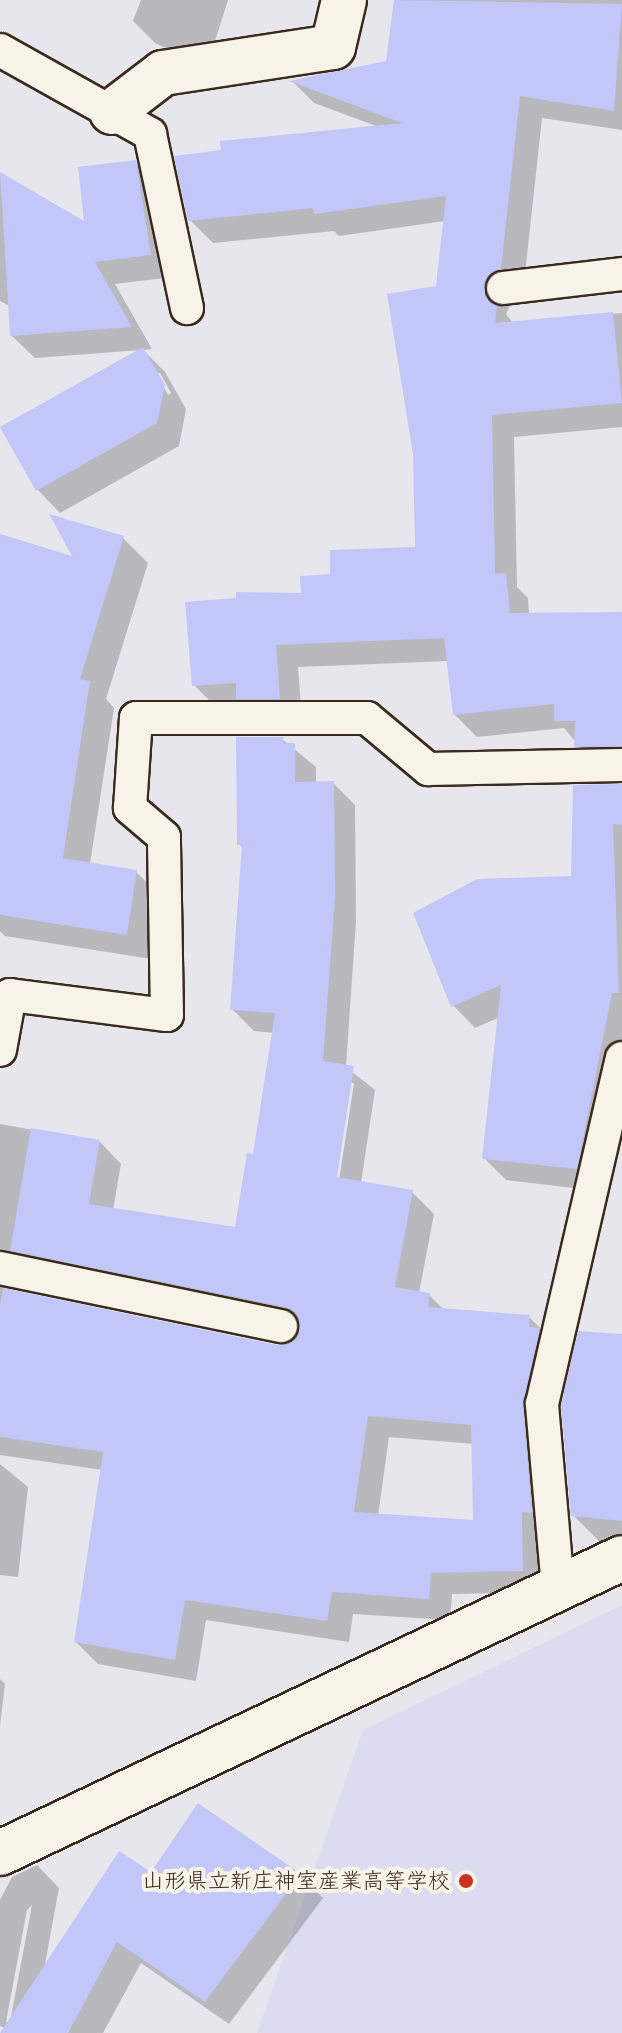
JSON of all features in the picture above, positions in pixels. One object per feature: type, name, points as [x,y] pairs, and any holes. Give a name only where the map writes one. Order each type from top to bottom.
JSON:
[{"type":"street","points":[[112,112],[163,73],[333,47],[344,0]]},
{"type":"street","points":[[0,1853],[622,1558]]},
{"type":"lane","points":[[0,50],[150,134],[187,308]]},
{"type":"lane","points":[[503,288],[622,274]]},
{"type":"lane","points":[[0,1050],[10,995],[167,1015],[164,837],[130,808],[136,718],[367,718],[428,769],[622,765]]},
{"type":"lane","points":[[558,1588],[542,1404],[622,1058]]},
{"type":"lane","points":[[0,1268],[281,1326]]},
{"type":"shaded area","name":"山形県立新庄神室産業高等学校","points":[[622,1605],[622,2033],[257,2033],[363,1730]]},
{"type":"building","points":[[394,0],[622,4],[614,111],[520,96],[501,269],[491,273],[484,289],[497,306],[495,323],[613,312],[622,403],[492,415],[495,574],[506,573],[510,613],[622,612],[622,746],[574,747],[575,721],[554,721],[554,704],[453,715],[444,638],[276,645],[280,699],[236,699],[236,683],[192,686],[185,602],[236,598],[236,592],[301,593],[300,576],[330,574],[330,550],[415,547],[413,454],[387,294],[436,286],[446,196],[314,214],[313,208],[188,221],[174,156],[221,150],[220,141],[402,123],[289,81],[386,61]]},
{"type":"building","points":[[136,160],[151,255],[95,262],[132,327],[10,336],[0,172],[84,221],[78,167]]},
{"type":"building","points":[[143,347],[165,385],[157,423],[36,491],[0,427]]},
{"type":"building","points":[[49,514],[124,536],[80,679],[90,681],[63,858],[137,870],[127,935],[0,915],[0,534],[72,556]]},
{"type":"building","points":[[236,737],[283,737],[283,743],[295,743],[295,782],[334,781],[335,898],[323,1061],[354,1066],[337,1177],[413,1190],[395,1287],[430,1293],[428,1307],[530,1315],[529,1327],[540,1328],[523,1405],[532,1513],[522,1512],[523,1571],[431,1573],[429,1599],[332,1592],[327,1621],[185,1600],[175,1660],[74,1642],[103,1452],[0,1437],[0,1305],[3,1288],[277,1345],[288,1344],[299,1331],[299,1319],[285,1307],[10,1251],[31,1128],[100,1140],[89,1204],[235,1227],[247,1153],[253,1154],[275,1013],[230,1010],[242,845],[237,845]],"holes":[[[368,1416],[471,1425],[473,1520],[354,1512]]]},
{"type":"building","points":[[622,784],[622,825],[613,824],[619,993],[612,993],[577,1169],[482,1159],[501,985],[451,1007],[413,913],[477,879],[571,876],[573,785]]},
{"type":"building","points":[[578,1331],[622,1334],[622,1521],[571,1516],[561,1405]]},
{"type":"building","points":[[198,1803],[301,1874],[205,2002],[117,1942],[68,2033],[0,2033],[119,1851],[151,1872]]},
{"type":"place","name":"山形県立新庄神室産業高等学校","points":[[466,1881]]}]
